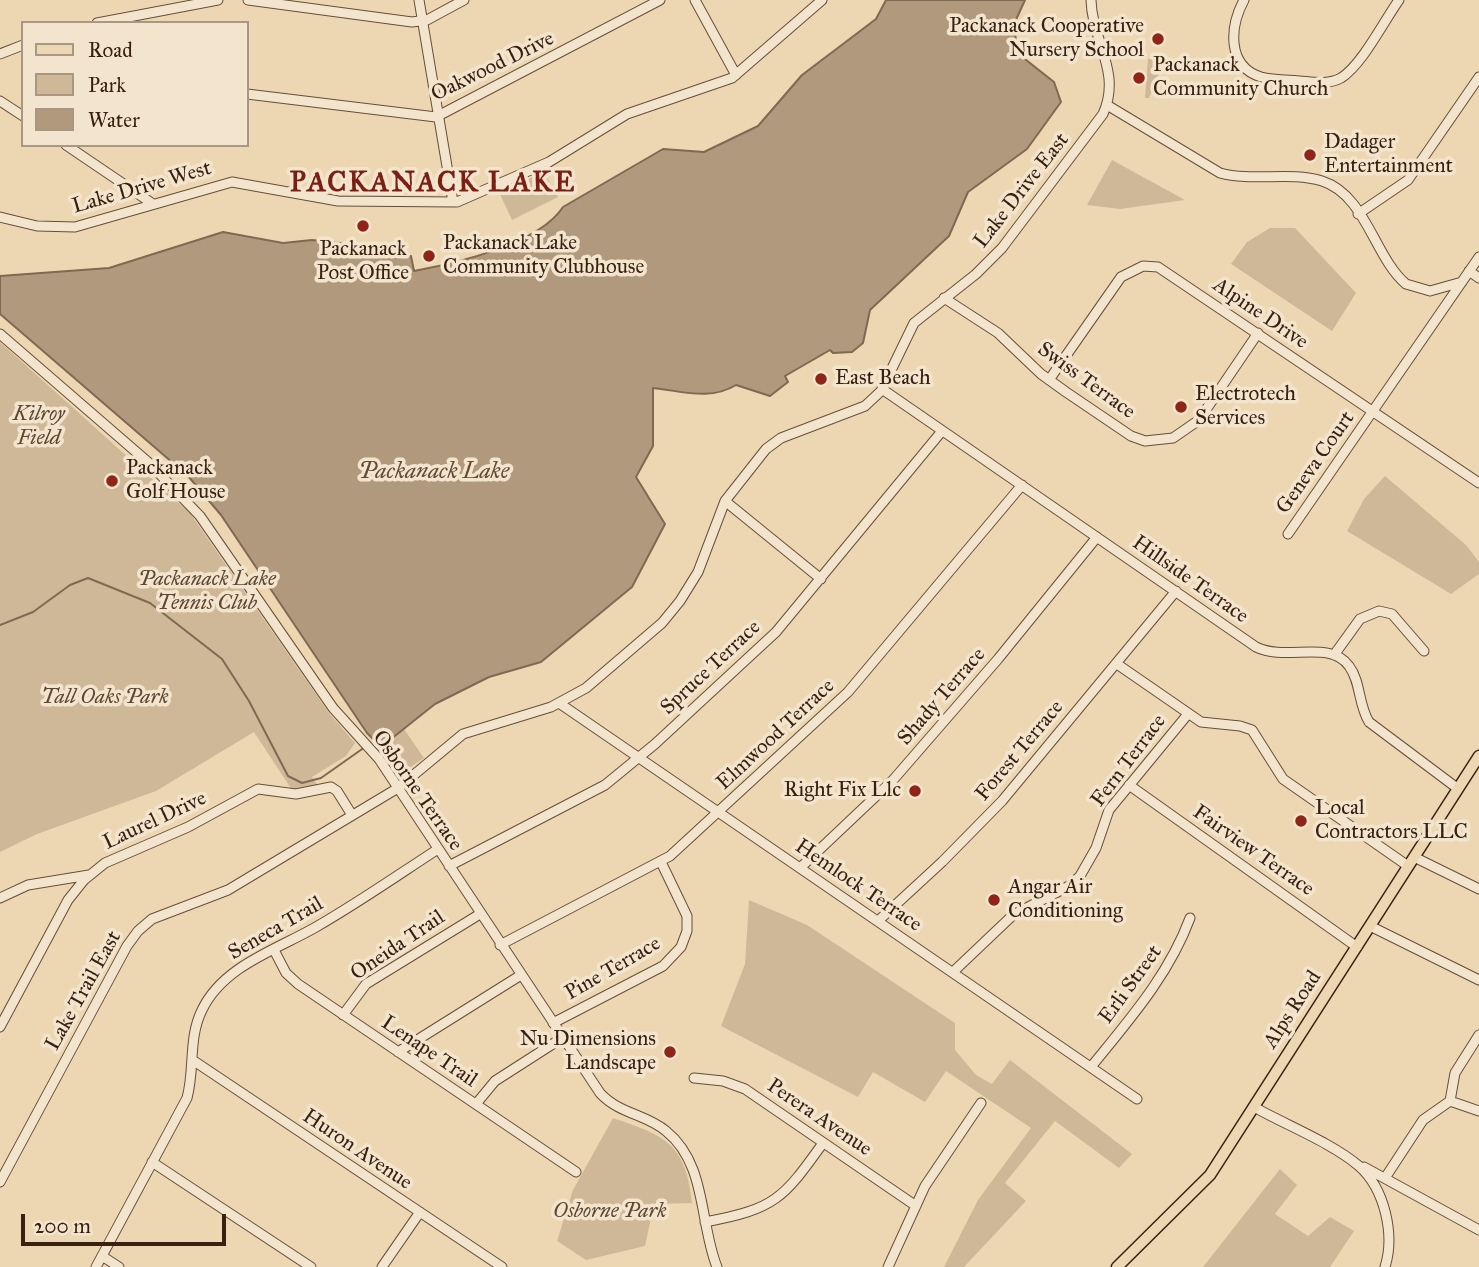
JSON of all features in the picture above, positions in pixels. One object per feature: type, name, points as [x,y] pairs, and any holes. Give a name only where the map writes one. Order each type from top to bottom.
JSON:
[{"type":"main road","name":"Alps Road","points":[[1117,1267],[1201,1186],[1479,755]]},
{"type":"street","points":[[108,21],[218,0]]},
{"type":"street","points":[[248,0],[422,21],[464,0]]},
{"type":"street","points":[[419,0],[453,202]]},
{"type":"street","name":"Oakwood Drive","points":[[248,94],[438,116],[660,0]]},
{"type":"street","points":[[695,0],[736,75]]},
{"type":"street","name":"Lake Drive West","points":[[0,217],[37,226],[75,227],[232,182],[338,201],[453,202],[549,162],[627,114],[716,85],[736,75],[822,0]]},
{"type":"street","name":"Lake Drive East","points":[[398,788],[463,734],[559,703],[586,688],[669,614],[698,572],[725,501],[773,443],[865,406],[882,389],[914,323],[976,274],[1002,248],[1028,210],[1098,122],[1107,106],[1111,76],[1094,24],[1091,0]]},
{"type":"street","points":[[1244,0],[1237,13],[1233,33],[1235,52],[1244,66],[1261,77],[1323,83],[1337,80],[1351,70],[1399,0]]},
{"type":"street","points":[[0,54],[21,46]]},
{"type":"street","points":[[1358,214],[1408,180],[1479,77]]},
{"type":"street","points":[[0,101],[21,115]]},
{"type":"street","points":[[1107,106],[1220,173],[1321,181],[1338,190],[1358,214],[1406,284],[1418,290],[1438,290],[1462,282]]},
{"type":"street","points":[[69,147],[153,204]]},
{"type":"street","points":[[0,211],[14,220]]},
{"type":"street","name":"Geneva Court","points":[[1288,534],[1479,257]]},
{"type":"street","name":"Alpine Drive","points":[[1049,380],[1115,284],[1128,272],[1143,266],[1164,270],[1479,483]]},
{"type":"street","points":[[1469,271],[1479,278]]},
{"type":"street","name":"Swiss Terrace","points":[[944,298],[998,333],[1049,380],[1136,439],[1163,441],[1182,433],[1199,419],[1258,333]]},
{"type":"street","name":"Osborne Terrace","points":[[0,334],[149,463],[189,502],[333,708],[379,760],[562,1038],[608,1102],[664,1129],[681,1146],[696,1178],[717,1267]]},
{"type":"street","name":"Hillside Terrace","points":[[882,389],[1265,652],[1285,655],[1316,651],[1334,655]]},
{"type":"street","name":"Spruce Terrace","points":[[449,866],[605,785],[640,758],[768,640],[943,431]]},
{"type":"street","name":"Elmwood Terrace","points":[[500,945],[661,862],[719,812],[848,692],[1022,485]]},
{"type":"street","points":[[725,501],[821,579]]},
{"type":"street","name":"Shady Terrace","points":[[800,868],[893,780],[998,659],[1097,537]]},
{"type":"street","name":"Forest Terrace","points":[[878,921],[974,831],[1176,592]]},
{"type":"street","points":[[1424,651],[1392,614],[1379,611],[1360,619],[1334,655],[1344,660],[1354,674],[1360,706],[1369,722],[1457,788]]},
{"type":"street","points":[[1117,664],[1208,725],[1240,726],[1252,730],[1283,779],[1411,861],[1479,890]]},
{"type":"street","name":"Hemlock Terrace","points":[[559,703],[1138,1099]]},
{"type":"street","name":"Fern Terrace","points":[[953,972],[1013,915],[1069,886],[1080,876],[1096,848],[1109,810],[1188,714]]},
{"type":"street","name":"Fairview Terrace","points":[[1129,785],[1357,947]]},
{"type":"street","name":"Laurel Drive","points":[[0,1027],[68,900],[90,874],[121,854],[188,827],[258,789],[296,794],[334,788],[352,816]]},
{"type":"street","name":"Lake Trail East","points":[[0,1182],[138,930],[160,915],[228,890],[398,788]]},
{"type":"street","name":"Seneca Trail","points":[[96,1267],[187,1098],[194,1061],[196,1023],[211,994],[238,969],[328,920],[438,849]]},
{"type":"street","name":"Pine Terrace","points":[[553,1023],[663,966],[681,947],[687,931],[687,916],[661,862]]},
{"type":"street","points":[[0,898],[28,885],[90,874]]},
{"type":"street","name":"Oneida Trail","points":[[343,1015],[366,984],[480,914]]},
{"type":"street","name":"Erli Street","points":[[1091,1066],[1167,968],[1190,918]]},
{"type":"street","points":[[1370,926],[1479,980]]},
{"type":"street","name":"Lenape Trail","points":[[274,950],[293,980],[576,1172]]},
{"type":"street","points":[[398,1052],[521,975]]},
{"type":"street","points":[[1385,1178],[1423,1120],[1450,1101],[1455,1073],[1479,1035]]},
{"type":"street","points":[[476,1104],[495,1081],[562,1038]]},
{"type":"street","name":"Huron Avenue","points":[[194,1061],[502,1267]]},
{"type":"street","name":"Perera Avenue","points":[[694,1078],[723,1081],[745,1089],[916,1206]]},
{"type":"street","points":[[1450,1101],[1479,1111]]},
{"type":"street","points":[[888,1267],[936,1168],[981,1102]]},
{"type":"street","points":[[1254,1107],[1479,1230]]},
{"type":"street","points":[[705,1222],[746,1214],[776,1200],[794,1184],[823,1143]]},
{"type":"street","points":[[1353,1161],[1374,1184],[1383,1208],[1389,1234],[1385,1267]]},
{"type":"street","points":[[152,1162],[311,1267]]},
{"type":"street","points":[[382,1267],[419,1212]]},
{"type":"street","points":[[102,1256],[119,1267]]},
{"type":"green space","points":[[1148,59],[1164,60],[1149,98],[1145,98]]},
{"type":"green space","points":[[1112,160],[1185,200],[1120,209],[1087,205]]},
{"type":"green space","points":[[544,172],[558,197],[512,220],[499,192]]},
{"type":"green space","points":[[1270,228],[1295,228],[1356,293],[1332,331],[1231,264],[1247,242]]},
{"type":"green space","points":[[0,342],[190,513],[329,713],[355,743],[346,756],[312,777],[318,786],[292,790],[254,732],[156,791],[37,834],[0,852]]},
{"type":"green space","points":[[1385,476],[1466,545],[1479,562],[1479,574],[1451,594],[1347,531],[1364,499]]},
{"type":"green space","points":[[404,729],[424,758],[400,774],[381,747]]},
{"type":"green space","points":[[749,900],[807,925],[955,1023],[955,1050],[976,1075],[992,1084],[1010,1060],[1132,1154],[1119,1168],[1055,1121],[1005,1183],[1026,1201],[964,1267],[944,1267],[978,1200],[1031,1128],[946,1071],[925,1102],[873,1072],[858,1097],[721,1026],[745,964]]},
{"type":"green space","name":"Osborne Park","points":[[613,1118],[660,1137],[670,1145],[685,1167],[692,1203],[654,1204],[645,1246],[586,1260],[557,1241],[573,1190]]},
{"type":"green space","points":[[1280,1169],[1297,1185],[1275,1214],[1308,1236],[1330,1217],[1354,1231],[1330,1267],[1203,1267]]},
{"type":"water","name":"Packanack Lake","points":[[886,0],[1025,0],[1015,22],[1016,52],[1054,82],[1061,102],[1027,149],[968,192],[949,236],[870,310],[863,343],[852,352],[833,353],[830,350],[785,376],[788,382],[770,396],[736,385],[706,394],[653,388],[653,446],[636,477],[665,524],[632,587],[541,662],[489,677],[435,704],[381,747],[367,733],[221,515],[188,476],[0,314],[0,276],[109,268],[223,232],[283,243],[312,240],[340,243],[398,258],[411,256],[414,271],[496,250],[536,231],[563,207],[663,149],[704,152],[758,126],[802,75],[876,19]]},
{"type":"waterway","points":[[0,625],[33,612],[70,585],[88,578],[150,603],[222,659],[249,701],[288,776],[302,783],[321,778],[365,747]]},
{"type":"place","name":"Packanack Cooperative Nursery School","points":[[1158,39]]},
{"type":"place","name":"Packanack Community Church","points":[[1139,78]]},
{"type":"place","name":"Dadager Entertainment","points":[[1310,155]]},
{"type":"place","name":"Packanack Post Office","points":[[363,226]]},
{"type":"place","name":"Packanack Lake Community Clubhouse","points":[[429,256]]},
{"type":"place","name":"East Beach","points":[[821,379]]},
{"type":"place","name":"Electrotech Services","points":[[1181,407]]},
{"type":"place","name":"Packanack Golf House","points":[[112,481]]},
{"type":"place","name":"Right Fix Llc","points":[[915,791]]},
{"type":"place","name":"Local Contractors LLC","points":[[1301,821]]},
{"type":"place","name":"Angar Air Conditioning","points":[[994,900]]},
{"type":"place","name":"Nu Dimensions Landscape","points":[[670,1052]]},
{"type":"district","name":"PACKANACK LAKE","points":[[433,184]]},
{"type":"park label","name":"Kilroy Field","points":[[39,427]]},
{"type":"park label","name":"Packanack Lake Tennis Club","points":[[207,592]]},
{"type":"park label","name":"Tall Oaks Park","points":[[105,698]]}]
